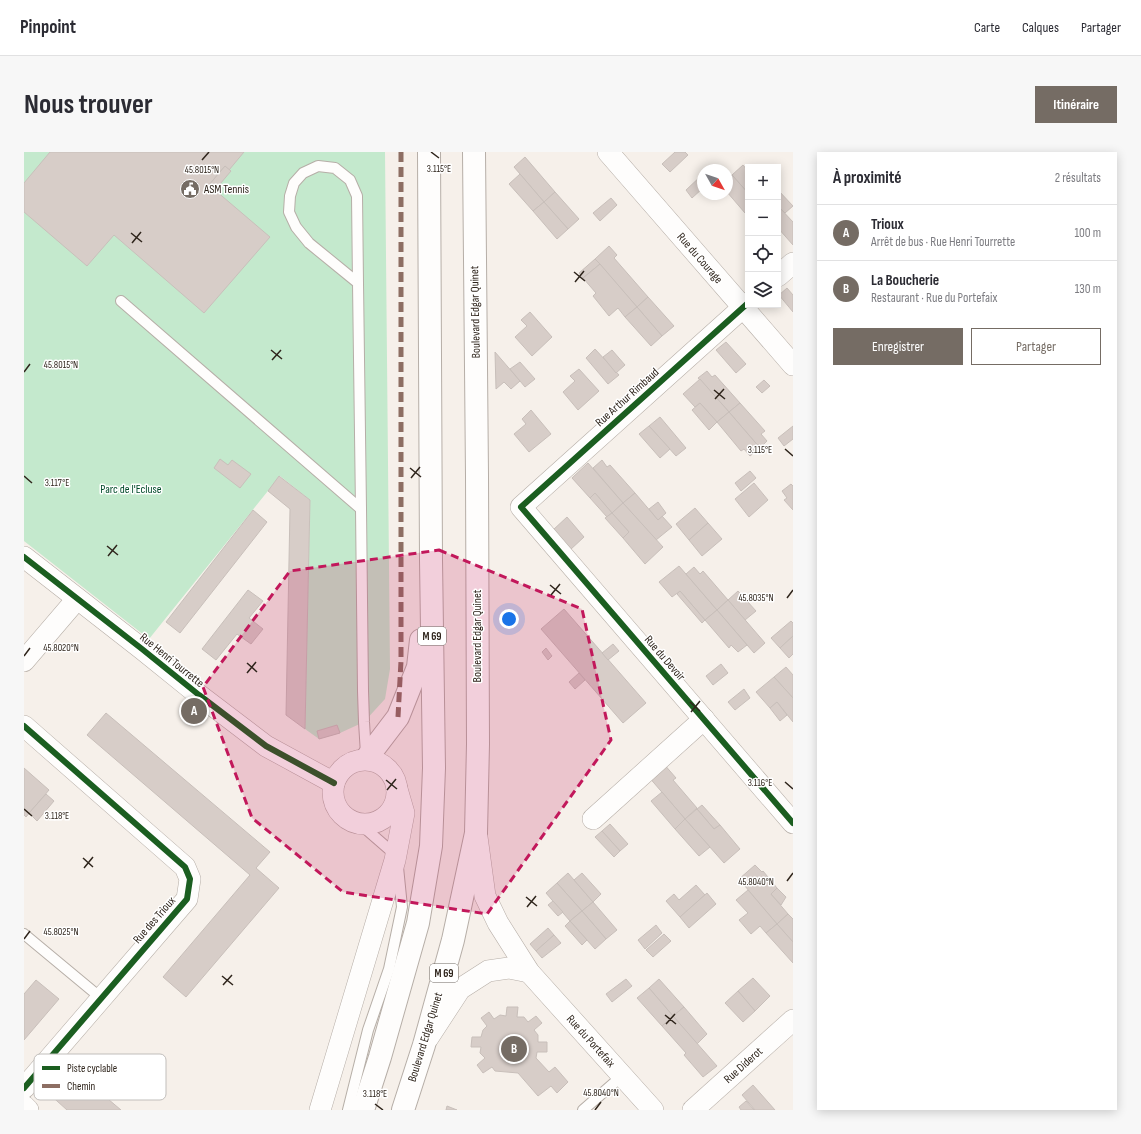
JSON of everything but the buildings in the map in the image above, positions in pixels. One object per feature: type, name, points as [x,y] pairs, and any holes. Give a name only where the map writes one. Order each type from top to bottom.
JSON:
[{"type":"main road","name":"M 69","points":[[363,1110],[380,1057],[418,923],[431,846],[434,768],[431,560],[429,152]]},
{"type":"main road","name":"Boulevard Edgar Quinet","points":[[403,1110],[424,1045],[453,940],[476,833],[478,736],[474,152]]},
{"type":"main road","points":[[366,759],[398,717],[418,667],[431,560]]},
{"type":"street","name":"Rue du Courage","points":[[608,152],[745,305]]},
{"type":"street","points":[[781,273],[793,263]]},
{"type":"street","name":"Rue Arthur Rimbaud","points":[[521,507],[745,305]]},
{"type":"street","name":"Rue du Courage","points":[[747,308],[793,365]]},
{"type":"street","name":"Rue du Devoir","points":[[521,507],[793,823]]},
{"type":"street","name":"Rue Henri Tourrette","points":[[24,557],[266,746],[334,783]]},
{"type":"street","points":[[24,660],[77,599]]},
{"type":"street","points":[[593,819],[704,719]]},
{"type":"street","name":"Rue des Trioux","points":[[24,726],[185,866],[190,879],[187,899],[53,1054]]},
{"type":"street","points":[[320,1110],[395,860],[404,814],[395,780],[384,766],[376,761],[366,759],[355,761],[346,766],[338,774],[334,783],[332,794],[335,805],[341,814],[350,821],[360,824],[370,824],[387,816],[393,808],[397,789]]},
{"type":"street","name":"Rue du Portefaix","points":[[476,833],[485,896],[498,923],[529,972],[653,1110]]},
{"type":"street","points":[[424,1045],[460,989],[488,971],[508,968],[529,972]]},
{"type":"street","name":"Rue Diderot","points":[[693,1110],[793,1020]]},
{"type":"street","name":"Rue des Trioux","points":[[24,1088],[34,1076]]},
{"type":"street","points":[[24,1106],[28,1110]]},
{"type":"lane","points":[[358,282],[309,243],[296,227],[289,212],[290,196],[294,184],[303,173],[318,166],[335,168],[350,180],[357,196],[364,722],[366,759]]},
{"type":"lane","points":[[121,301],[361,509]]},
{"type":"lane","points":[[348,1110],[368,1030],[389,969],[402,907],[398,867],[391,851],[360,824]]},
{"type":"lane","points":[[24,934],[101,998]]},
{"type":"lane","points":[[583,1110],[622,1076]]},
{"type":"highlighted area","points":[[439,550],[582,609],[611,740],[487,914],[343,892],[252,818],[203,687],[290,571]]},
{"type":"green space","name":"Parc de l'Ecluse","points":[[24,152],[385,152],[390,669],[385,699],[364,722],[340,733],[319,739],[305,729],[310,500],[280,476],[149,639],[24,541]]},
{"type":"marked path","points":[[398,717],[401,661],[401,152]]},
{"type":"cycle path","points":[[745,306],[521,507],[793,823]]},
{"type":"cycle path","points":[[24,557],[266,746],[334,783]]},
{"type":"cycle path","points":[[24,726],[185,867],[190,879],[187,899],[53,1054]]},
{"type":"cycle path","points":[[24,1088],[34,1076]]},
{"type":"place","name":"ASM Tennis","points":[[190,189]]},
{"type":"place","name":"Trioux","points":[[194,711]]},
{"type":"place","name":"La Boucherie","points":[[514,1049]]}]
